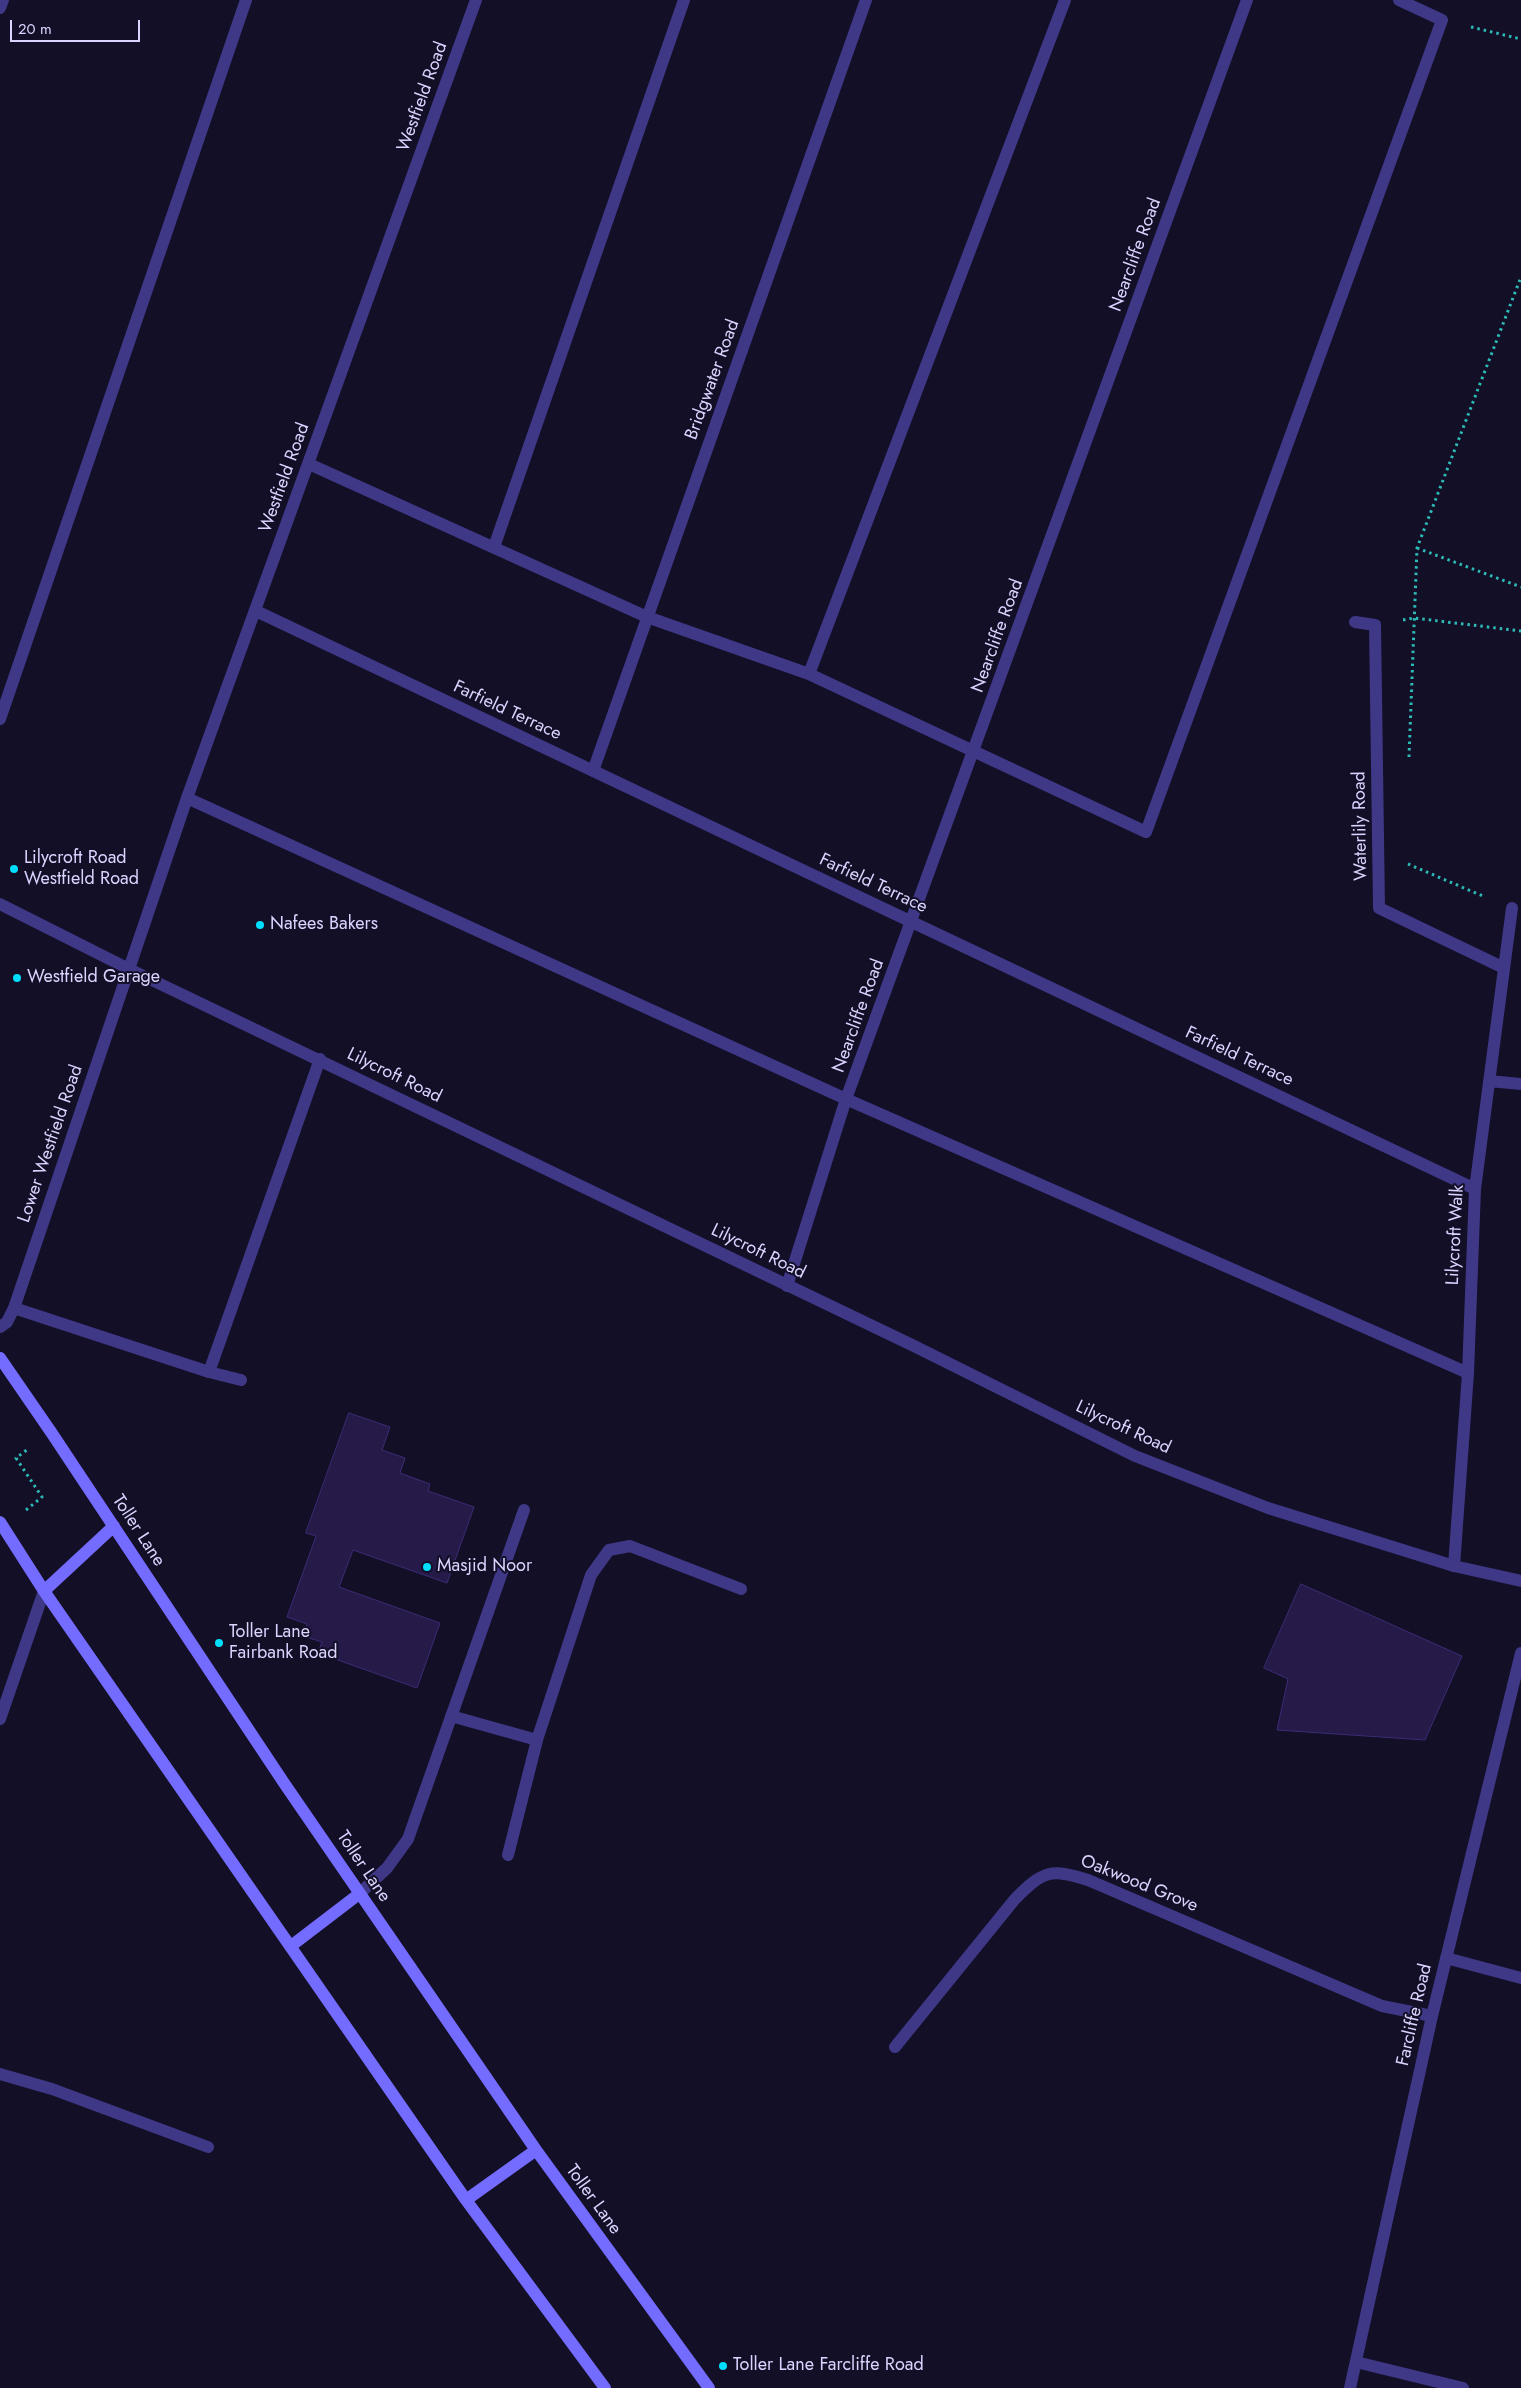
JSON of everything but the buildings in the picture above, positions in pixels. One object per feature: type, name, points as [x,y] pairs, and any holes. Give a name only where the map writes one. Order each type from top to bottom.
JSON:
[{"type":"main road","name":"Toller Lane","points":[[0,1358],[359,1894],[536,2150],[709,2388]]},
{"type":"main road","points":[[2,1524],[44,1591],[466,2200],[605,2388]]},
{"type":"main road","points":[[44,1591],[114,1526]]},
{"type":"main road","points":[[291,1946],[359,1894]]},
{"type":"main road","points":[[466,2200],[536,2150]]},
{"type":"street","points":[[0,8],[3,0]]},
{"type":"street","points":[[0,719],[246,0]]},
{"type":"street","name":"Westfield Road","points":[[129,969],[188,798],[476,0]]},
{"type":"street","points":[[494,547],[684,0]]},
{"type":"street","name":"Bridgwater Road","points":[[593,771],[866,0]]},
{"type":"street","points":[[809,674],[1065,0]]},
{"type":"street","name":"Nearcliffe Road","points":[[787,1286],[846,1099],[1247,0]]},
{"type":"street","points":[[309,464],[647,617],[809,674],[1146,832],[1442,20],[1399,0]]},
{"type":"street","name":"Farfield Terrace","points":[[256,611],[1475,1189]]},
{"type":"street","points":[[1355,622],[1375,624]]},
{"type":"street","name":"Waterlily Road","points":[[1375,624],[1379,908],[1504,968]]},
{"type":"street","points":[[188,798],[846,1099],[1468,1373]]},
{"type":"street","name":"Lilycroft Road","points":[[0,904],[129,969],[320,1059],[787,1286],[912,1344],[1135,1456],[1268,1508],[1454,1566],[1521,1581]]},
{"type":"street","name":"Lilycroft Walk","points":[[1454,1566],[1468,1373],[1475,1189],[1512,908]]},
{"type":"street","name":"Lower Westfield Road","points":[[0,1327],[6,1322],[14,1308],[129,969]]},
{"type":"street","points":[[210,1372],[320,1059]]},
{"type":"street","points":[[1490,1081],[1521,1084]]},
{"type":"street","points":[[14,1308],[210,1372],[241,1380]]},
{"type":"street","points":[[359,1894],[386,1868],[408,1840],[524,1510]]},
{"type":"street","points":[[508,1856],[537,1740],[591,1575],[609,1550],[630,1546],[741,1589]]},
{"type":"street","points":[[0,1719],[44,1591]]},
{"type":"street","name":"Farcliffe Road","points":[[1350,2388],[1432,2016],[1521,1653]]},
{"type":"street","points":[[452,1716],[537,1740]]},
{"type":"street","name":"Oakwood Grove","points":[[895,2047],[1015,1899],[1033,1881],[1048,1874],[1056,1873],[1064,1873],[1088,1880],[1382,2006],[1432,2016]]},
{"type":"street","points":[[1446,1958],[1521,1978]]},
{"type":"street","points":[[0,2074],[52,2089],[208,2147]]},
{"type":"street","points":[[1356,2362],[1463,2388]]},
{"type":"path","points":[[1442,20],[1521,39]]},
{"type":"path","points":[[1409,765],[1417,548],[1521,277]]},
{"type":"path","points":[[1417,548],[1521,588]]},
{"type":"path","points":[[1375,624],[1414,618],[1521,631]]},
{"type":"path","points":[[1405,863],[1512,908]]},
{"type":"path","points":[[2,1524],[42,1497],[16,1458],[51,1432]]},
{"type":"place","name":"Lilycroft Road Westfield Road","points":[[14,869]]},
{"type":"place","name":"Nafees Bakers","points":[[260,925]]},
{"type":"place","name":"Westfield Garage","points":[[17,978]]},
{"type":"place","name":"Masjid Noor","points":[[427,1567]]},
{"type":"place","name":"Toller Lane Fairbank Road","points":[[219,1643]]},
{"type":"place","name":"Toller Lane Farcliffe Road","points":[[723,2366]]}]
